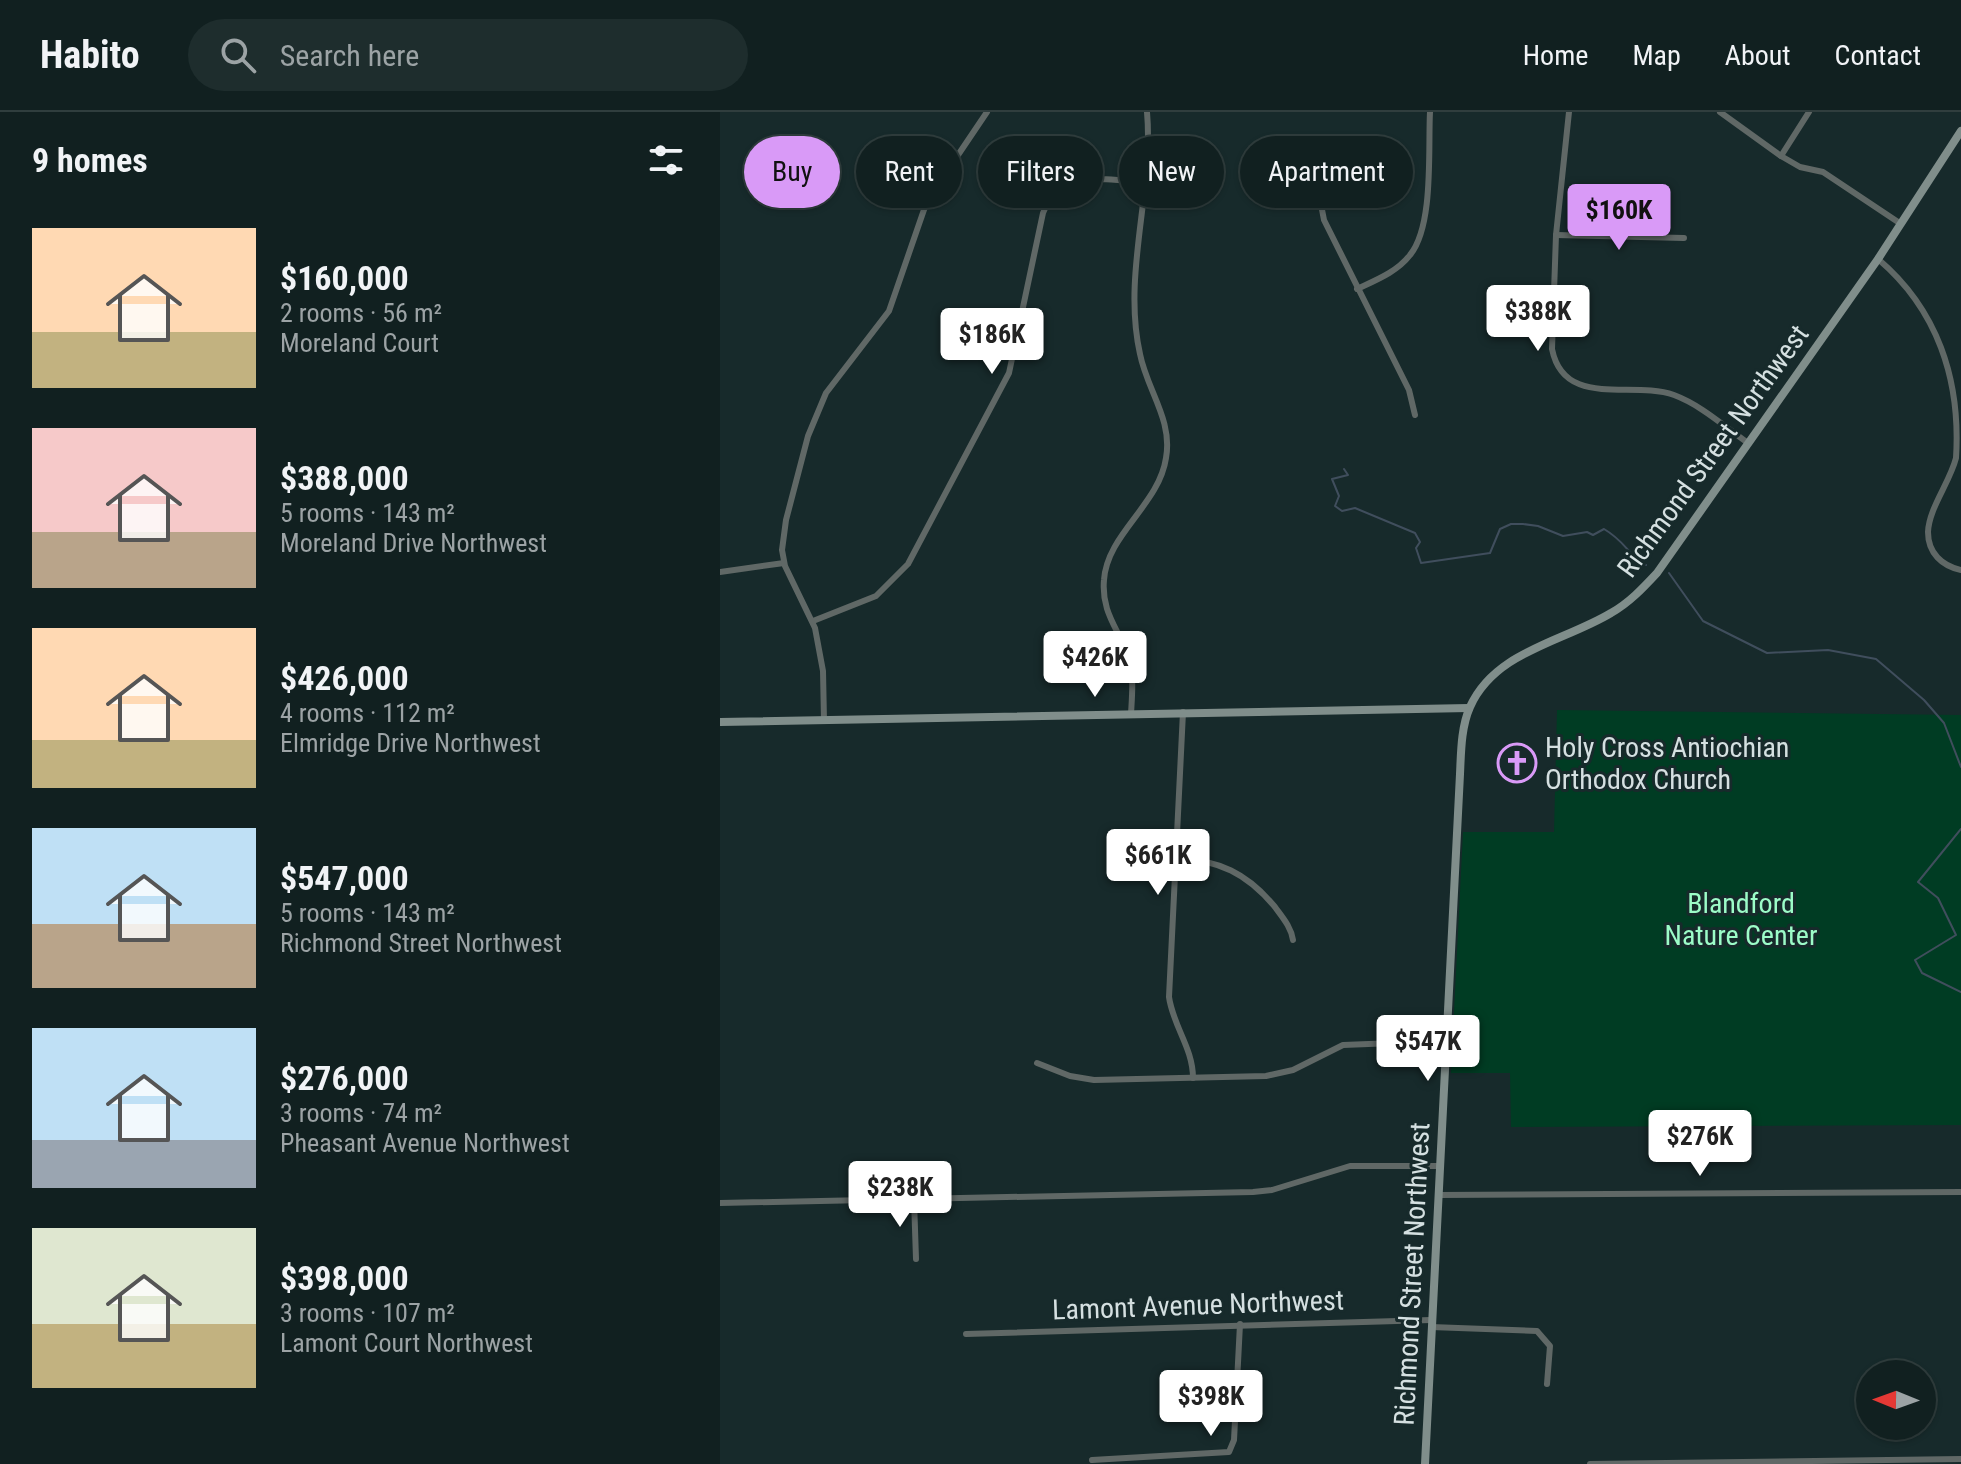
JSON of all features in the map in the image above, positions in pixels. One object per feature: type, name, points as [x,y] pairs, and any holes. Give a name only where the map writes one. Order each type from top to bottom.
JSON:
[{"type":"street","points":[[824,721],[823,671],[813,621],[784,563],[786,520],[816,412],[835,379],[889,311],[921,214],[987,112]]},
{"type":"street","points":[[1146,136],[1147,112]]},
{"type":"street","points":[[1357,289],[1394,270],[1417,244],[1424,220],[1430,112]]},
{"type":"street","points":[[1569,112],[1556,235],[1552,349],[1563,376],[1572,383],[1590,388],[1673,395],[1748,443]]},
{"type":"street","points":[[1720,112],[1781,156],[1800,167],[1823,172],[1901,224]]},
{"type":"street","points":[[1781,156],[1809,112]]},
{"type":"street","name":"Richmond Street Northwest","points":[[1425,1464],[1461,761],[1469,708],[1492,677],[1516,658],[1603,618],[1637,594],[1657,573],[1878,259],[1961,131]]},
{"type":"street","points":[[813,621],[876,596],[908,564],[1009,373],[1043,213],[1051,198],[1080,180],[1119,182]]},
{"type":"street","points":[[1131,714],[1130,662],[1107,617],[1103,596],[1109,558],[1156,490],[1168,446],[1162,411],[1143,366],[1135,322],[1142,208]]},
{"type":"street","points":[[1322,208],[1357,289],[1409,390],[1415,415]]},
{"type":"street","points":[[1556,235],[1684,238]]},
{"type":"street","points":[[1878,259],[1924,305],[1945,341],[1959,381],[1961,407],[1956,457],[1928,531],[1936,556],[1943,564],[1961,570]]},
{"type":"street","points":[[720,572],[784,563]]},
{"type":"street","points":[[720,722],[1469,708]]},
{"type":"street","points":[[1183,712],[1169,997],[1172,1015],[1189,1051],[1193,1078]]},
{"type":"street","points":[[1175,858],[1220,864],[1242,874],[1284,919],[1293,940]]},
{"type":"street","points":[[1037,1063],[1087,1079],[1273,1075],[1293,1070],[1335,1047],[1446,1041]]},
{"type":"street","points":[[720,1203],[1267,1191],[1350,1166],[1440,1166]]},
{"type":"street","points":[[1439,1195],[1961,1192]]},
{"type":"street","points":[[914,1199],[916,1259]]},
{"type":"street","name":"Lamont Avenue Northwest","points":[[966,1334],[1240,1324],[1431,1323],[1537,1331],[1550,1346],[1547,1384]]},
{"type":"street","points":[[1092,1460],[1229,1452],[1234,1440],[1240,1324]]},
{"type":"street","points":[[1590,1464],[1961,1459]]},
{"type":"green space","name":"Blandford Nature Center","points":[[1557,710],[1961,715],[1961,1125],[1511,1127],[1510,1073],[1451,1073],[1463,832],[1554,832]]},
{"type":"waterway","points":[[1344,469],[1348,475],[1332,479],[1339,496],[1335,506],[1342,511],[1355,508],[1415,533],[1420,542],[1416,548],[1421,563],[1490,553],[1500,529],[1511,524],[1523,524],[1563,536],[1587,532],[1593,535],[1604,529],[1646,565]]},
{"type":"waterway","points":[[1669,573],[1703,621],[1767,653],[1828,650],[1876,659],[1924,700],[1944,723],[1961,767]]},
{"type":"waterway","points":[[1961,829],[1918,882],[1938,898],[1956,935],[1915,960],[1922,973],[1961,992]]},
{"type":"place","name":"Holy Cross Antiochian Orthodox Church","points":[[1517,763]]}]
